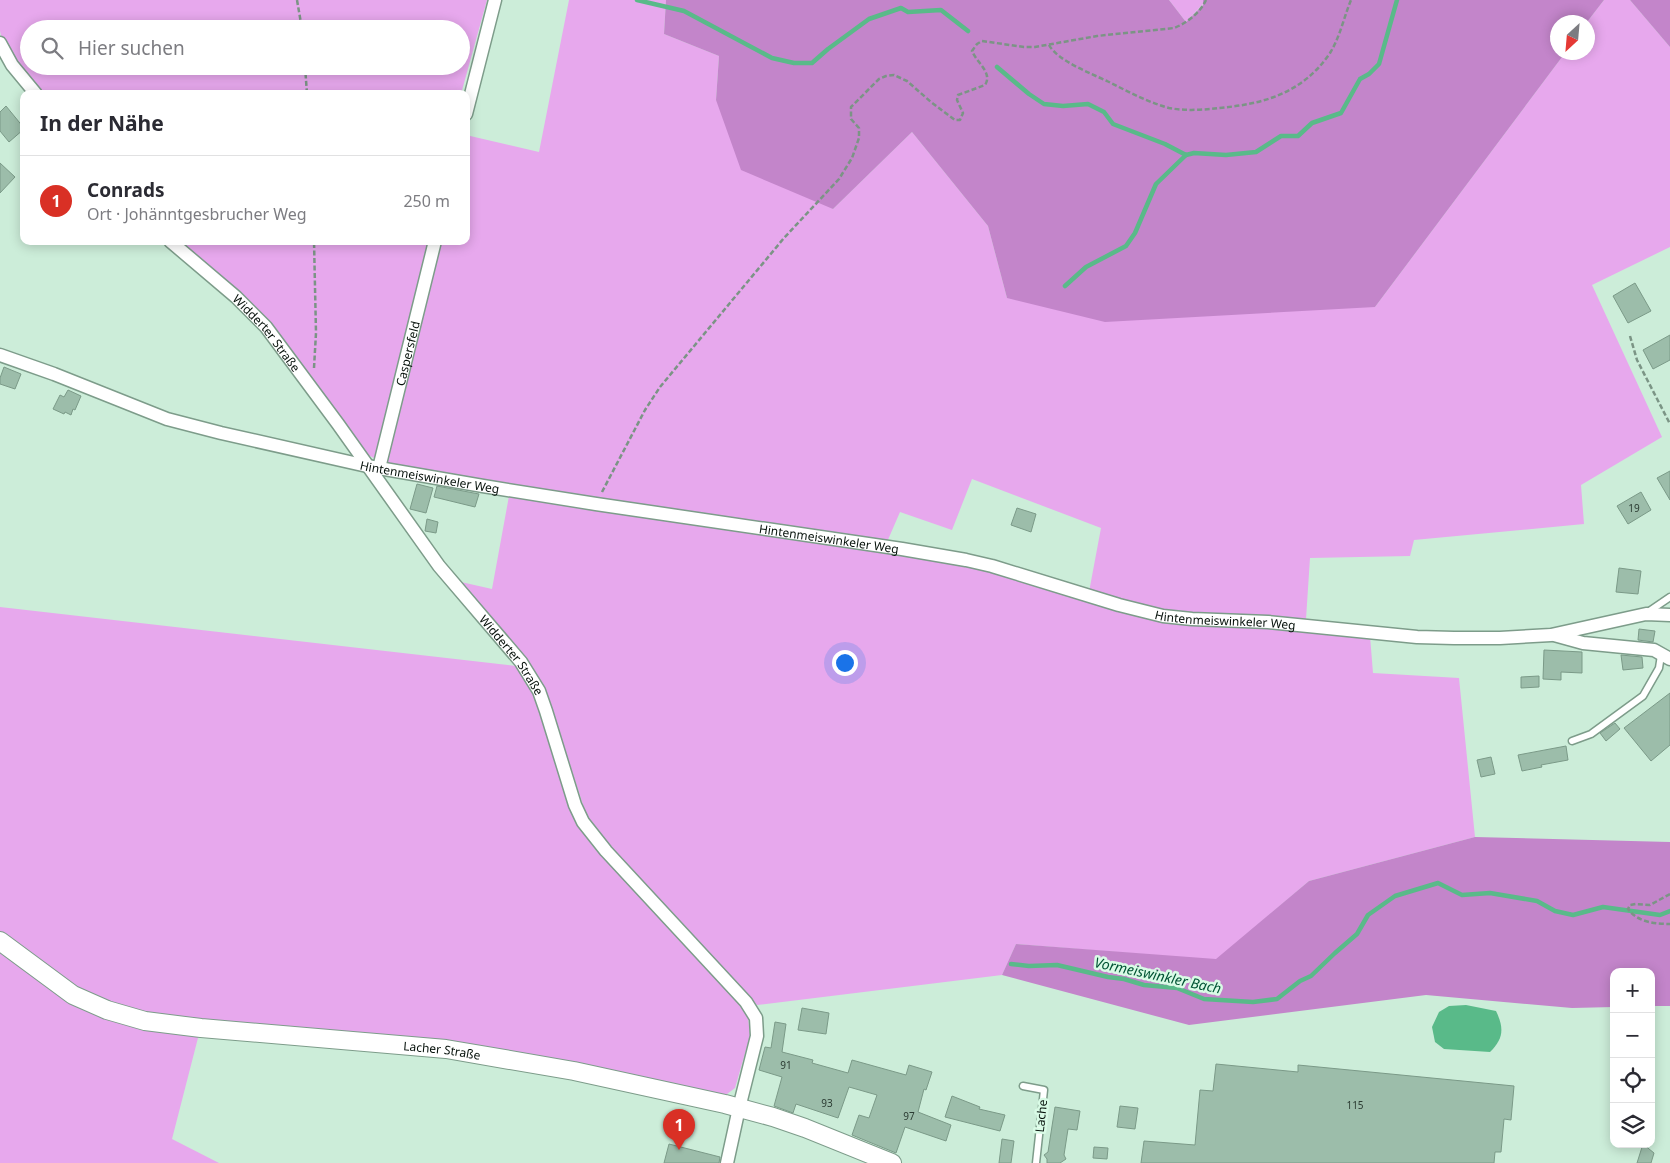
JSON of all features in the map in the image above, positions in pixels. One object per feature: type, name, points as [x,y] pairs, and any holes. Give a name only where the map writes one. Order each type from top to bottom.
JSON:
[{"type":"street","points":[[470,98],[494,0]]},
{"type":"street","points":[[0,44],[20,75]]},
{"type":"street","points":[[20,75],[33,90]]},
{"type":"street","name":"Widderter Straße","points":[[175,245],[253,313],[274,337],[373,467],[439,566],[513,652],[527,672],[546,711],[575,805],[583,822],[606,851],[754,1012],[758,1024],[757,1036],[727,1163]]},
{"type":"street","name":"Caspersfeld","points":[[373,467],[434,245]]},
{"type":"street","name":"Hintenmeiswinkeler Weg","points":[[0,355],[54,374],[167,419],[193,427],[373,467],[596,504],[959,558],[992,566],[1119,605],[1170,617],[1268,622],[1436,638],[1500,638],[1551,634],[1646,614],[1670,615]]},
{"type":"street","points":[[1551,634],[1583,643],[1649,648],[1666,657]]},
{"type":"street","name":"Lacher Straße","points":[[0,941],[73,995],[107,1010],[145,1021],[201,1028],[446,1049],[574,1071],[739,1108],[805,1128],[892,1163]]},
{"type":"lane","points":[[1646,614],[1670,597]]},
{"type":"lane","points":[[1572,741],[1591,734],[1643,696],[1666,657]]},
{"type":"lane","name":"Lache","points":[[1023,1086],[1044,1090],[1036,1163]]},
{"type":"path","points":[[298,0],[301,20]]},
{"type":"path","points":[[596,504],[645,410],[660,387],[784,238],[839,179],[852,158],[859,138],[859,128],[850,118],[851,107],[883,77],[894,75],[907,81],[955,120],[960,120],[963,113],[957,100],[958,94],[985,85],[989,78],[986,71],[973,55],[973,48],[982,41],[1024,47],[1050,45],[1096,36],[1174,28],[1199,12],[1206,0]]},
{"type":"path","points":[[1050,45],[1057,55],[1064,59],[1141,98],[1159,105],[1202,110],[1236,107],[1267,101],[1277,97],[1314,72],[1330,52],[1351,0]]},
{"type":"path","points":[[306,75],[307,90]]},
{"type":"path","points":[[311,387],[316,344],[314,245]]},
{"type":"path","points":[[1630,336],[1637,360],[1670,424]]},
{"type":"path","points":[[1670,894],[1650,905],[1636,904],[1630,905],[1628,908],[1630,912],[1645,921],[1657,924],[1670,924]]},
{"type":"shaded area","points":[[0,0],[487,0],[470,61],[470,20],[20,20],[20,69],[1,36]]},
{"type":"shaded area","points":[[569,0],[666,0],[664,34],[719,56],[716,100],[833,209],[912,132],[988,226],[1007,298],[1375,307],[1560,60],[1595,60],[1595,15],[1592,15],[1604,0],[1630,0],[1670,47],[1670,247],[1592,285],[1662,437],[1581,485],[1584,524],[1414,540],[1410,556],[1310,558],[1306,619],[1266,616],[1192,615],[1151,609],[1089,592],[1101,528],[972,479],[952,530],[900,512],[887,542],[537,490],[382,462],[366,454],[267,321],[183,245],[470,245],[470,136],[539,152]]},
{"type":"shaded area","points":[[666,0],[1169,0],[1186,22],[1203,5],[1203,0],[1604,0],[1592,15],[1550,15],[1550,60],[1560,60],[1375,307],[1105,322],[1007,298],[988,226],[912,132],[833,209],[741,170],[716,100],[719,56],[664,34]]},
{"type":"shaded area","points":[[1169,0],[1203,0],[1203,4],[1186,22]]},
{"type":"shaded area","points":[[1630,0],[1670,0],[1670,47]]},
{"type":"shaded area","points":[[25,75],[466,75],[462,90],[38,90]]},
{"type":"shaded area","points":[[509,496],[990,568],[1152,619],[1370,636],[1373,673],[1459,678],[1475,837],[1309,881],[1216,960],[1016,944],[1002,975],[757,1005],[599,836],[586,814],[549,701],[528,662],[461,582],[492,589]]},
{"type":"shaded area","points":[[0,607],[516,666],[533,693],[570,809],[581,830],[595,849],[734,997],[748,1017],[750,1036],[735,1088],[723,1097],[154,1016],[104,1003],[65,983],[0,935]]},
{"type":"shaded area","points":[[1475,837],[1670,842],[1670,1006],[1655,1006],[1655,968],[1610,968],[1610,1007],[1572,1008],[1426,995],[1189,1025],[1002,975],[1016,944],[1216,959],[1309,881]]},
{"type":"shaded area","points":[[0,949],[79,1007],[199,1034],[172,1139],[219,1163],[0,1163]]},
{"type":"shaded area","points":[[1466,1005],[1496,1011],[1501,1033],[1498,1042],[1490,1052],[1444,1049],[1435,1042],[1432,1027],[1439,1012],[1449,1006]]},
{"type":"building","points":[[6,106],[20,123],[20,132],[9,142],[0,131],[0,112]]},
{"type":"building","points":[[0,163],[15,177],[0,193]]},
{"type":"building","points":[[1635,283],[1651,311],[1628,323],[1613,296]]},
{"type":"building","points":[[1670,335],[1670,360],[1653,369],[1643,350]]},
{"type":"building","points":[[4,367],[21,374],[15,389],[0,384]]},
{"type":"building","points":[[68,390],[81,396],[71,415],[53,409],[60,395],[64,397]]},
{"type":"building","points":[[1670,471],[1670,500],[1657,478]]},
{"type":"building","points":[[417,484],[433,488],[426,513],[410,509]]},
{"type":"building","points":[[437,486],[479,494],[475,507],[434,497]]},
{"type":"building","points":[[1641,492],[1651,510],[1628,524],[1617,506]]},
{"type":"building","points":[[1017,508],[1036,514],[1031,532],[1011,525]]},
{"type":"building","points":[[427,519],[438,522],[436,533],[425,531]]},
{"type":"building","points":[[1619,568],[1641,571],[1638,594],[1616,592]]},
{"type":"building","points":[[1639,629],[1655,631],[1653,642],[1638,640]]},
{"type":"building","points":[[1544,650],[1582,652],[1582,673],[1561,672],[1561,680],[1543,679]]},
{"type":"building","points":[[1621,655],[1642,657],[1643,668],[1623,670]]},
{"type":"building","points":[[1539,676],[1539,687],[1521,688],[1521,677]]},
{"type":"building","points":[[1670,693],[1670,745],[1651,761],[1624,728]]},
{"type":"building","points":[[1615,723],[1620,729],[1606,741],[1600,733]]},
{"type":"building","points":[[1566,746],[1568,760],[1522,771],[1518,755]]},
{"type":"building","points":[[1491,757],[1495,774],[1481,777],[1477,760]]},
{"type":"building","points":[[802,1008],[829,1013],[826,1034],[798,1030]]},
{"type":"building","points":[[775,1022],[786,1024],[782,1052],[813,1060],[812,1063],[848,1073],[852,1060],[906,1075],[909,1065],[932,1072],[926,1090],[924,1089],[918,1112],[951,1125],[946,1141],[905,1127],[896,1153],[852,1135],[859,1115],[869,1118],[877,1095],[849,1087],[838,1118],[796,1104],[793,1113],[774,1106],[782,1077],[759,1070],[765,1047],[771,1048]]},
{"type":"building","points":[[1216,1064],[1298,1072],[1298,1065],[1514,1086],[1511,1120],[1504,1119],[1501,1152],[1495,1152],[1494,1163],[1141,1163],[1144,1141],[1195,1145],[1200,1090],[1213,1091]]},
{"type":"building","points":[[952,1096],[980,1107],[979,1109],[1005,1115],[1000,1131],[945,1117]]},
{"type":"building","points":[[1120,1106],[1138,1108],[1135,1129],[1117,1127]]},
{"type":"building","points":[[1055,1107],[1080,1111],[1077,1130],[1068,1129],[1064,1155],[1066,1159],[1060,1163],[1047,1163],[1044,1155],[1048,1152]]},
{"type":"building","points":[[1002,1139],[1014,1141],[1011,1163],[999,1163]]},
{"type":"building","points":[[669,1144],[720,1157],[719,1163],[664,1163]]},
{"type":"building","points":[[1094,1147],[1108,1148],[1107,1159],[1093,1158]]},
{"type":"building","points":[[1642,1148],[1648,1148],[1654,1153],[1651,1163],[1637,1163]]},
{"type":"waterway","points":[[637,0],[684,11],[772,58],[794,63],[812,63],[869,19],[901,8],[908,12],[941,10],[968,31]]},
{"type":"waterway","points":[[997,67],[1044,104],[1063,106],[1088,104],[1104,112],[1113,124],[1165,144],[1186,155],[1194,153],[1226,155],[1256,152],[1281,136],[1298,136],[1312,123],[1341,113],[1360,79],[1369,74],[1379,64],[1397,0]]},
{"type":"waterway","points":[[1065,286],[1086,267],[1126,246],[1135,233],[1156,184],[1186,155]]},
{"type":"waterway","name":"Vormeiswinkler Bach","points":[[1011,964],[1029,966],[1057,965],[1144,985],[1177,988],[1204,999],[1253,1002],[1277,999],[1300,981],[1311,976],[1357,934],[1368,915],[1395,896],[1438,883],[1462,895],[1490,893],[1537,901],[1555,911],[1573,915],[1603,907],[1660,915],[1670,911]]},
{"type":"place","name":"Conrads","points":[[679,1150]]}]
